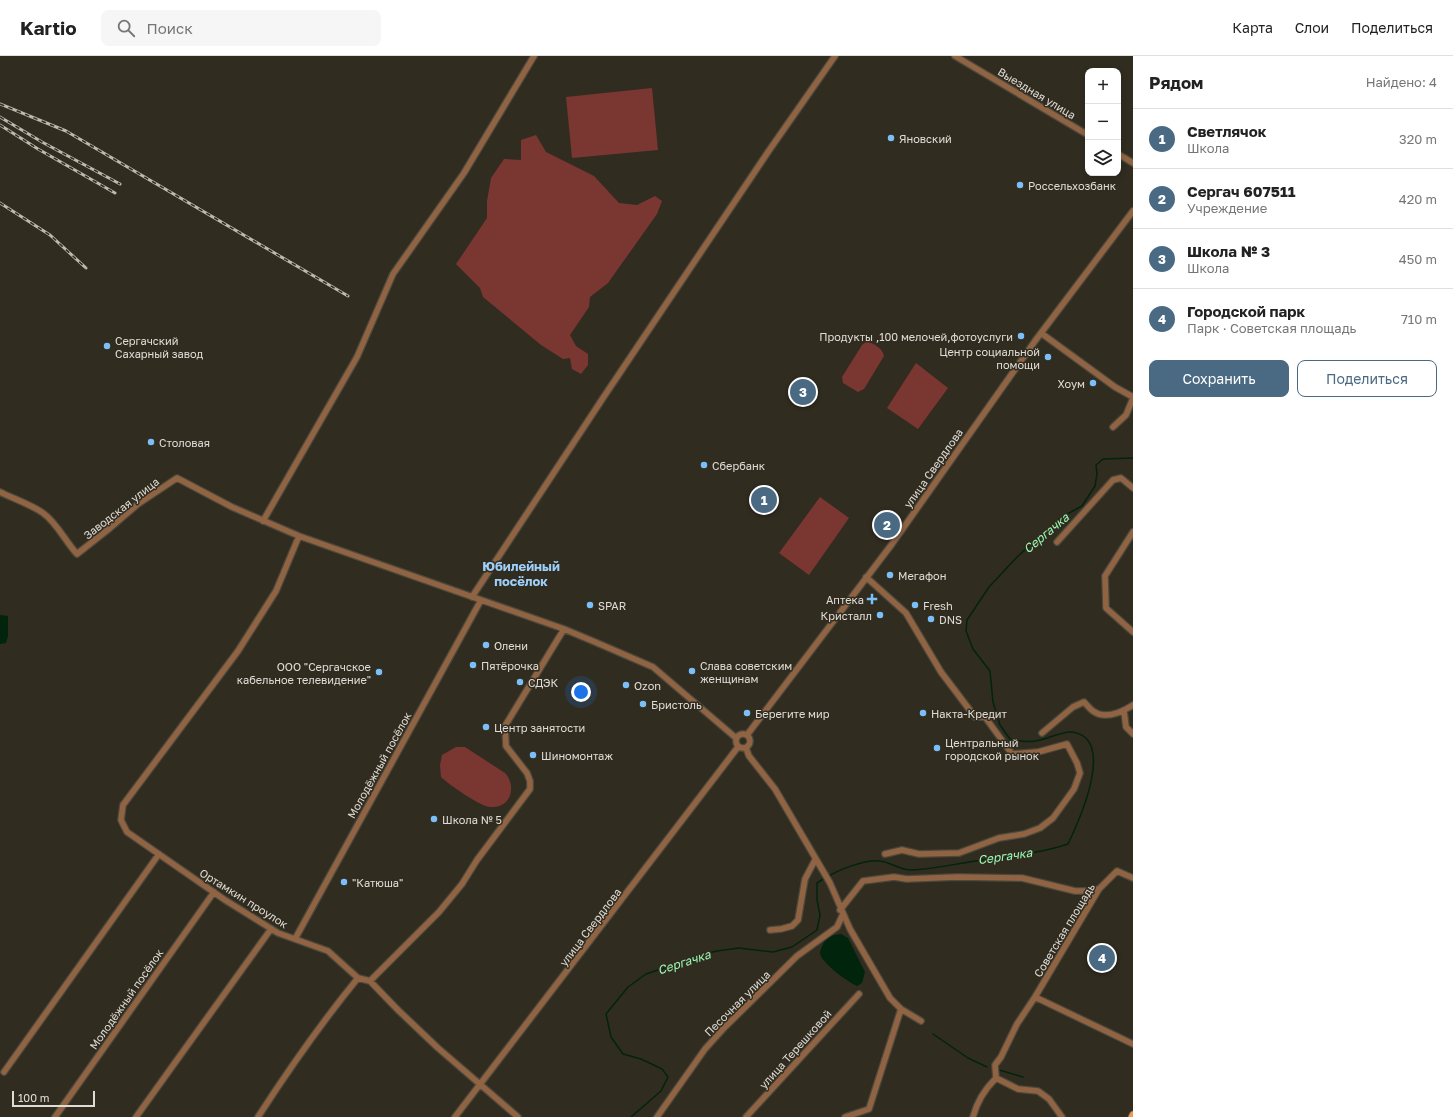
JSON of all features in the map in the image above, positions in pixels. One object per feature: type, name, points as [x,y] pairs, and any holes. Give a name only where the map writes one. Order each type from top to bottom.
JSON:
[{"type":"street","points":[[534,56],[464,173],[393,274],[356,357],[263,521],[298,536],[564,629],[653,667],[736,738],[738,747],[742,749],[746,748],[750,744],[750,740],[744,734],[739,735],[736,738]]},
{"type":"street","points":[[472,597],[705,245],[835,56]]},
{"type":"street","name":"Выездная улица","points":[[955,56],[1085,133]]},
{"type":"street","points":[[1121,156],[1133,163]]},
{"type":"street","name":"улица Свердлова","points":[[747,736],[893,542],[1041,333],[1133,211]]},
{"type":"street","points":[[1041,333],[1115,387],[1133,398],[1126,415],[1113,427]]},
{"type":"street","name":"Заводская улица","points":[[0,492],[43,513],[58,528],[77,554],[138,504],[177,478],[232,507],[263,521]]},
{"type":"street","points":[[1057,542],[1113,480],[1121,478],[1133,488]]},
{"type":"street","points":[[1133,532],[1105,576],[1106,608],[1133,632]]},
{"type":"street","name":"Ортамкин проулок","points":[[298,536],[276,591],[238,651],[123,805],[121,820],[127,832],[214,892],[278,933],[328,951],[358,978],[370,981]]},
{"type":"street","points":[[866,577],[906,613],[941,672],[975,717],[984,717],[1012,754],[1038,752],[1067,744],[1078,763],[1080,773],[1074,789],[1053,818],[1040,828],[1024,834],[999,838],[959,852],[919,854],[902,850],[885,854]]},
{"type":"street","name":"Молодёжный посёлок","points":[[294,939],[480,600]]},
{"type":"street","points":[[518,1117],[438,1048],[370,981],[439,912],[462,884],[477,860],[530,789],[530,781],[527,773],[506,746],[506,726],[564,629]]},
{"type":"street","points":[[1042,733],[1073,707],[1084,702],[1092,711],[1100,715],[1124,711],[1133,705]]},
{"type":"street","points":[[1124,711],[1126,727],[1133,734]]},
{"type":"street","name":"улица Свердлова","points":[[455,1117],[738,747]]},
{"type":"street","points":[[746,748],[749,756],[775,790],[815,860],[830,883],[841,912],[890,998],[901,1009],[922,1021]]},
{"type":"street","points":[[4,1072],[158,854]]},
{"type":"street","points":[[770,930],[792,926],[798,920],[805,880],[815,860]]},
{"type":"street","name":"Советская площадь","points":[[996,1078],[995,1065],[1001,1057],[1017,1024],[1035,997],[1099,889],[1117,871],[1133,878]]},
{"type":"street","name":"Песочная улица","points":[[657,1117],[705,1049],[724,1028],[797,956],[837,927],[841,912],[863,881],[894,877],[907,879],[1022,878],[1075,891],[1099,889]]},
{"type":"street","name":"Молодёжный посёлок","points":[[55,1117],[214,892]]},
{"type":"street","points":[[136,1117],[272,929]]},
{"type":"street","points":[[258,1117],[278,1086],[335,1006],[358,978]]},
{"type":"street","name":"улица Терешковой","points":[[746,1117],[859,994]]},
{"type":"street","points":[[1035,997],[1133,1044]]},
{"type":"street","points":[[845,1117],[855,1116],[869,1110],[901,1009]]},
{"type":"street","points":[[973,1117],[975,1107],[985,1088],[996,1078],[1018,1089],[1038,1091],[1049,1099],[1062,1117]]},
{"type":"shaded area","points":[[652,88],[658,150],[572,158],[566,97]]},
{"type":"shaded area","points":[[536,135],[546,152],[594,176],[619,203],[637,205],[655,196],[662,201],[657,214],[608,283],[590,297],[589,307],[570,335],[576,346],[588,354],[588,365],[581,374],[572,369],[570,358],[563,359],[541,345],[483,297],[480,288],[456,264],[487,218],[487,201],[491,178],[504,159],[521,160],[521,140]]},
{"type":"shaded area","points":[[866,342],[877,346],[882,351],[884,356],[864,389],[858,392],[843,383],[842,377],[862,345]]},
{"type":"shaded area","points":[[916,363],[948,388],[918,429],[887,408]]},
{"type":"shaded area","points":[[820,497],[849,518],[809,575],[779,553]]},
{"type":"shaded area","points":[[0,615],[8,616],[8,636],[6,643],[0,644]]},
{"type":"shaded area","points":[[456,747],[465,747],[505,773],[511,784],[510,796],[507,801],[497,807],[486,806],[465,795],[441,777],[440,765],[442,755]]},
{"type":"shaded area","points":[[841,934],[848,938],[865,972],[862,983],[857,986],[830,967],[820,953],[826,939],[833,935]]},
{"type":"waterway","name":"Сергачка","points":[[829,876],[840,870],[861,863],[875,861],[884,862],[908,870],[936,868],[1034,852],[1068,844],[1080,818],[1091,782],[1093,764],[1092,749],[1085,738],[1072,732],[1032,741],[1010,739],[1000,725],[993,702],[990,671],[973,649],[966,631],[967,620],[989,587],[1017,557],[1060,518],[1082,506],[1095,486],[1097,474],[1096,465],[1103,459],[1133,458]]},
{"type":"waterway","name":"Сергачка","points":[[631,1117],[661,1091],[668,1077],[662,1069],[641,1059],[623,1054],[611,1037],[606,1014],[628,987],[646,974],[699,955],[717,951],[739,948],[773,952],[792,947],[817,930],[820,915],[817,900],[817,883],[825,878]]},
{"type":"waterway","points":[[933,1034],[968,1058],[987,1067]]},
{"type":"waterway","points":[[999,1070],[1023,1077]]},
{"type":"railway","points":[[0,104],[66,131],[348,296]]},
{"type":"railway","points":[[0,117],[42,142],[120,184]]},
{"type":"railway","points":[[0,125],[38,149],[115,193]]},
{"type":"railway","points":[[0,203],[50,235],[86,268]]},
{"type":"place","name":"Яновский","points":[[891,138]]},
{"type":"place","name":"Россельхозбанк","points":[[1020,185]]},
{"type":"place","name":"Продукты ,100 мелочей,фотоуслуги","points":[[1021,336]]},
{"type":"place","name":"Сергачский Сахарный завод","points":[[107,346]]},
{"type":"place","name":"Центр социальной помощи","points":[[1048,357]]},
{"type":"place","name":"Хоум","points":[[1093,383]]},
{"type":"place","name":"Школа № 3","points":[[803,392]]},
{"type":"place","name":"Столовая","points":[[151,442]]},
{"type":"place","name":"Сбербанк","points":[[704,465]]},
{"type":"place","name":"Светлячок","points":[[764,500]]},
{"type":"place","name":"Сергач 607511","points":[[887,525]]},
{"type":"place","name":"Мегафон","points":[[890,575]]},
{"type":"place","name":"Аптека","points":[[872,599]]},
{"type":"place","name":"SPAR","points":[[590,605]]},
{"type":"place","name":"Fresh","points":[[915,605]]},
{"type":"place","name":"Кристалл","points":[[880,615]]},
{"type":"place","name":"DNS","points":[[931,619]]},
{"type":"place","name":"Олени","points":[[486,645]]},
{"type":"place","name":"Пятёрочка","points":[[473,665]]},
{"type":"place","name":"Слава советским женщинам","points":[[692,671]]},
{"type":"place","name":"ООО \"Сергачское кабельное телевидение\"","points":[[379,672]]},
{"type":"place","name":"СДЭК","points":[[520,682]]},
{"type":"place","name":"Ozon","points":[[626,685]]},
{"type":"place","name":"Бристоль","points":[[643,704]]},
{"type":"place","name":"Берегите мир","points":[[747,713]]},
{"type":"place","name":"Накта-Кредит","points":[[923,713]]},
{"type":"place","name":"Центр занятости","points":[[486,727]]},
{"type":"place","name":"Центральный городской рынок","points":[[937,748]]},
{"type":"place","name":"Шиномонтаж","points":[[533,755]]},
{"type":"place","name":"Школа № 5","points":[[434,819]]},
{"type":"place","name":"\"Катюша\"","points":[[344,882]]},
{"type":"place","name":"Городской парк","points":[[1102,958]]},
{"type":"district","name":"Юбилейный посёлок","points":[[521,574]]}]
